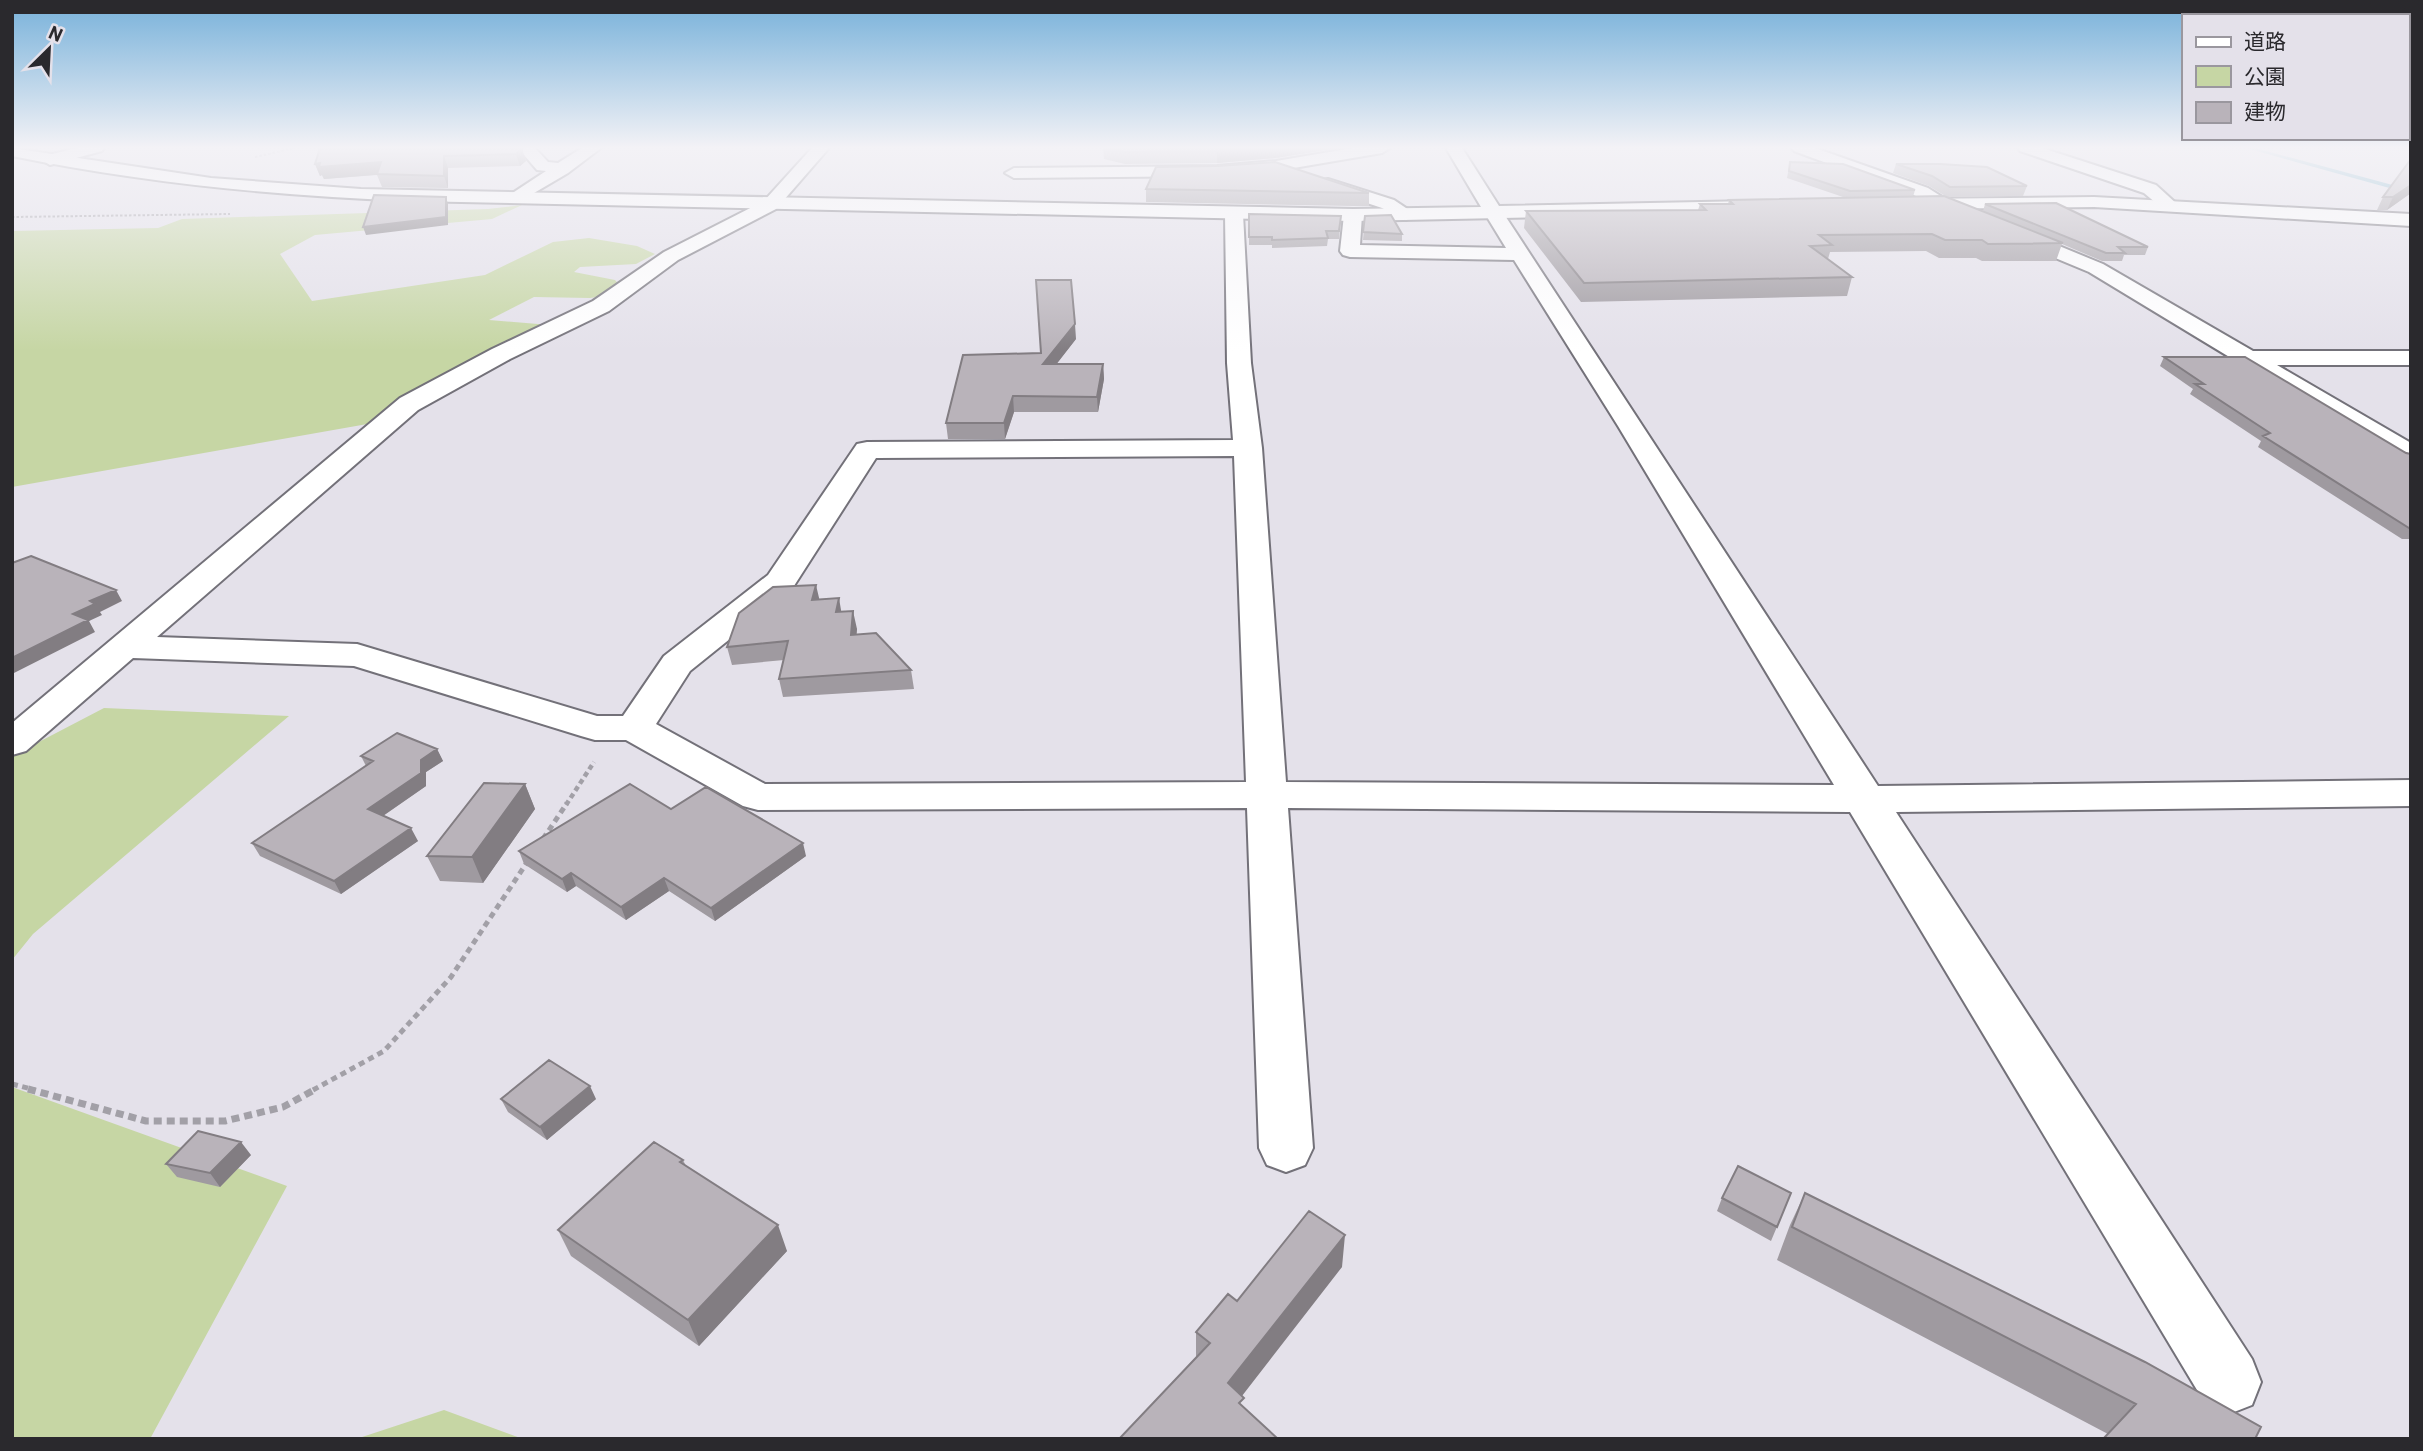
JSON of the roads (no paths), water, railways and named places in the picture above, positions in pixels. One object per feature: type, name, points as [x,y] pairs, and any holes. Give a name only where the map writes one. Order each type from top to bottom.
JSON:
[{"type":"street","points":[[20,730],[127,646],[409,404],[501,354],[601,306],[671,256],[749,216]]},
{"type":"street","points":[[1234,216],[1238,363],[1248,448],[1286,1148]]},
{"type":"street","points":[[1353,216],[1350,251],[1520,254]]},
{"type":"street","points":[[1495,216],[1866,799],[2230,1382]]},
{"type":"street","points":[[1969,216],[2096,268],[2411,455]]},
{"type":"street","points":[[2342,216],[2411,220]]},
{"type":"street","points":[[2248,358],[2411,358]]},
{"type":"street","points":[[634,727],[677,664],[780,582],[867,450],[1248,448]]},
{"type":"street","points":[[127,646],[357,655],[595,728],[634,727],[758,797],[1267,795],[1866,799],[2411,793]]}]
